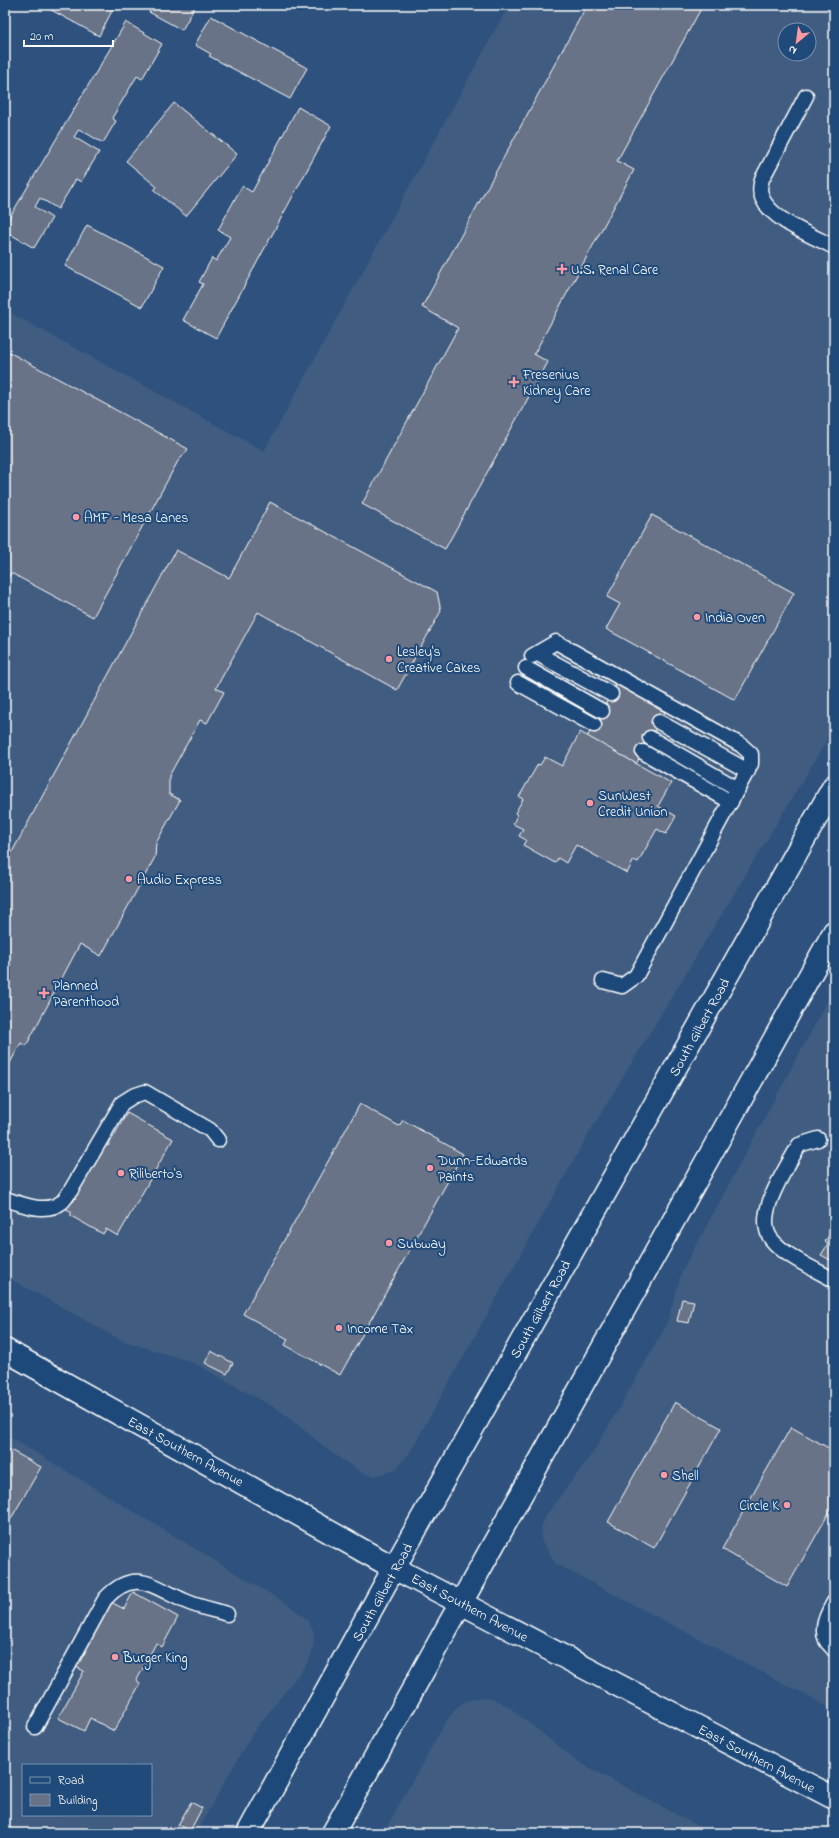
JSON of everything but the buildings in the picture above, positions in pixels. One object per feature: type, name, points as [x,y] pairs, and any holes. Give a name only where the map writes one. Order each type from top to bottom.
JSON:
[{"type":"main road","name":"South Gilbert Road","points":[[248,1833],[394,1568],[834,786]]},
{"type":"main road","points":[[333,1833],[834,932]]},
{"type":"main road","name":"East Southern Avenue","points":[[5,1350],[394,1568],[834,1798]]},
{"type":"lane","points":[[806,96],[762,179],[760,194],[767,207],[777,217],[834,247]]},
{"type":"lane","points":[[532,659],[556,642],[741,745],[751,754],[752,764],[636,976],[622,986],[603,981]]},
{"type":"lane","points":[[532,659],[611,694]]},
{"type":"lane","points":[[532,659],[602,711]]},
{"type":"lane","points":[[518,683],[594,725]]},
{"type":"lane","points":[[659,722],[748,771]]},
{"type":"lane","points":[[650,738],[738,788]]},
{"type":"lane","points":[[643,752],[731,802]]},
{"type":"lane","points":[[5,1199],[32,1207],[49,1209],[62,1202],[71,1190],[122,1103],[133,1096],[145,1092],[210,1130],[218,1140]]},
{"type":"lane","points":[[818,1139],[799,1145],[772,1197],[767,1210],[766,1227],[772,1240],[798,1260],[834,1280]]},
{"type":"lane","points":[[35,1727],[105,1599],[115,1588],[130,1581],[146,1582],[187,1602],[227,1614]]},
{"type":"lane","points":[[834,1602],[824,1626],[826,1640],[834,1650]]},
{"type":"shaded area","points":[[509,5],[834,5],[834,729],[588,1135],[409,1454],[397,1468],[376,1476],[362,1473],[332,1453],[279,1410],[194,1363],[121,1340],[5,1276],[5,310],[264,451]]},
{"type":"shaded area","points":[[834,989],[834,1710],[556,1564],[541,1541],[542,1522],[546,1515],[594,1451],[666,1326],[682,1271]]},
{"type":"shaded area","points":[[5,1434],[287,1604],[307,1619],[314,1632],[313,1649],[309,1661],[252,1734],[196,1833],[5,1833]]},
{"type":"shaded area","points":[[481,1697],[494,1699],[509,1707],[577,1761],[711,1833],[383,1833],[446,1721],[458,1706],[469,1700]]},
{"type":"place","name":"U.S. Renal Care","points":[[562,269]]},
{"type":"place","name":"Fresenius Kidney Care","points":[[514,382]]},
{"type":"place","name":"AMF - Mesa Lanes","points":[[76,517]]},
{"type":"place","name":"India Oven","points":[[697,617]]},
{"type":"place","name":"Lesley's Creative Cakes","points":[[389,659]]},
{"type":"place","name":"SunWest Credit Union","points":[[590,803]]},
{"type":"place","name":"Audio Express","points":[[129,879]]},
{"type":"place","name":"Planned Parenthood","points":[[44,993]]},
{"type":"place","name":"Dunn-Edwards Paints","points":[[430,1168]]},
{"type":"place","name":"Riliberto's","points":[[121,1173]]},
{"type":"place","name":"Subway","points":[[389,1243]]},
{"type":"place","name":"Income Tax","points":[[339,1328]]},
{"type":"place","name":"Shell","points":[[664,1475]]},
{"type":"place","name":"Circle K","points":[[787,1505]]},
{"type":"place","name":"Burger King","points":[[115,1657]]}]
